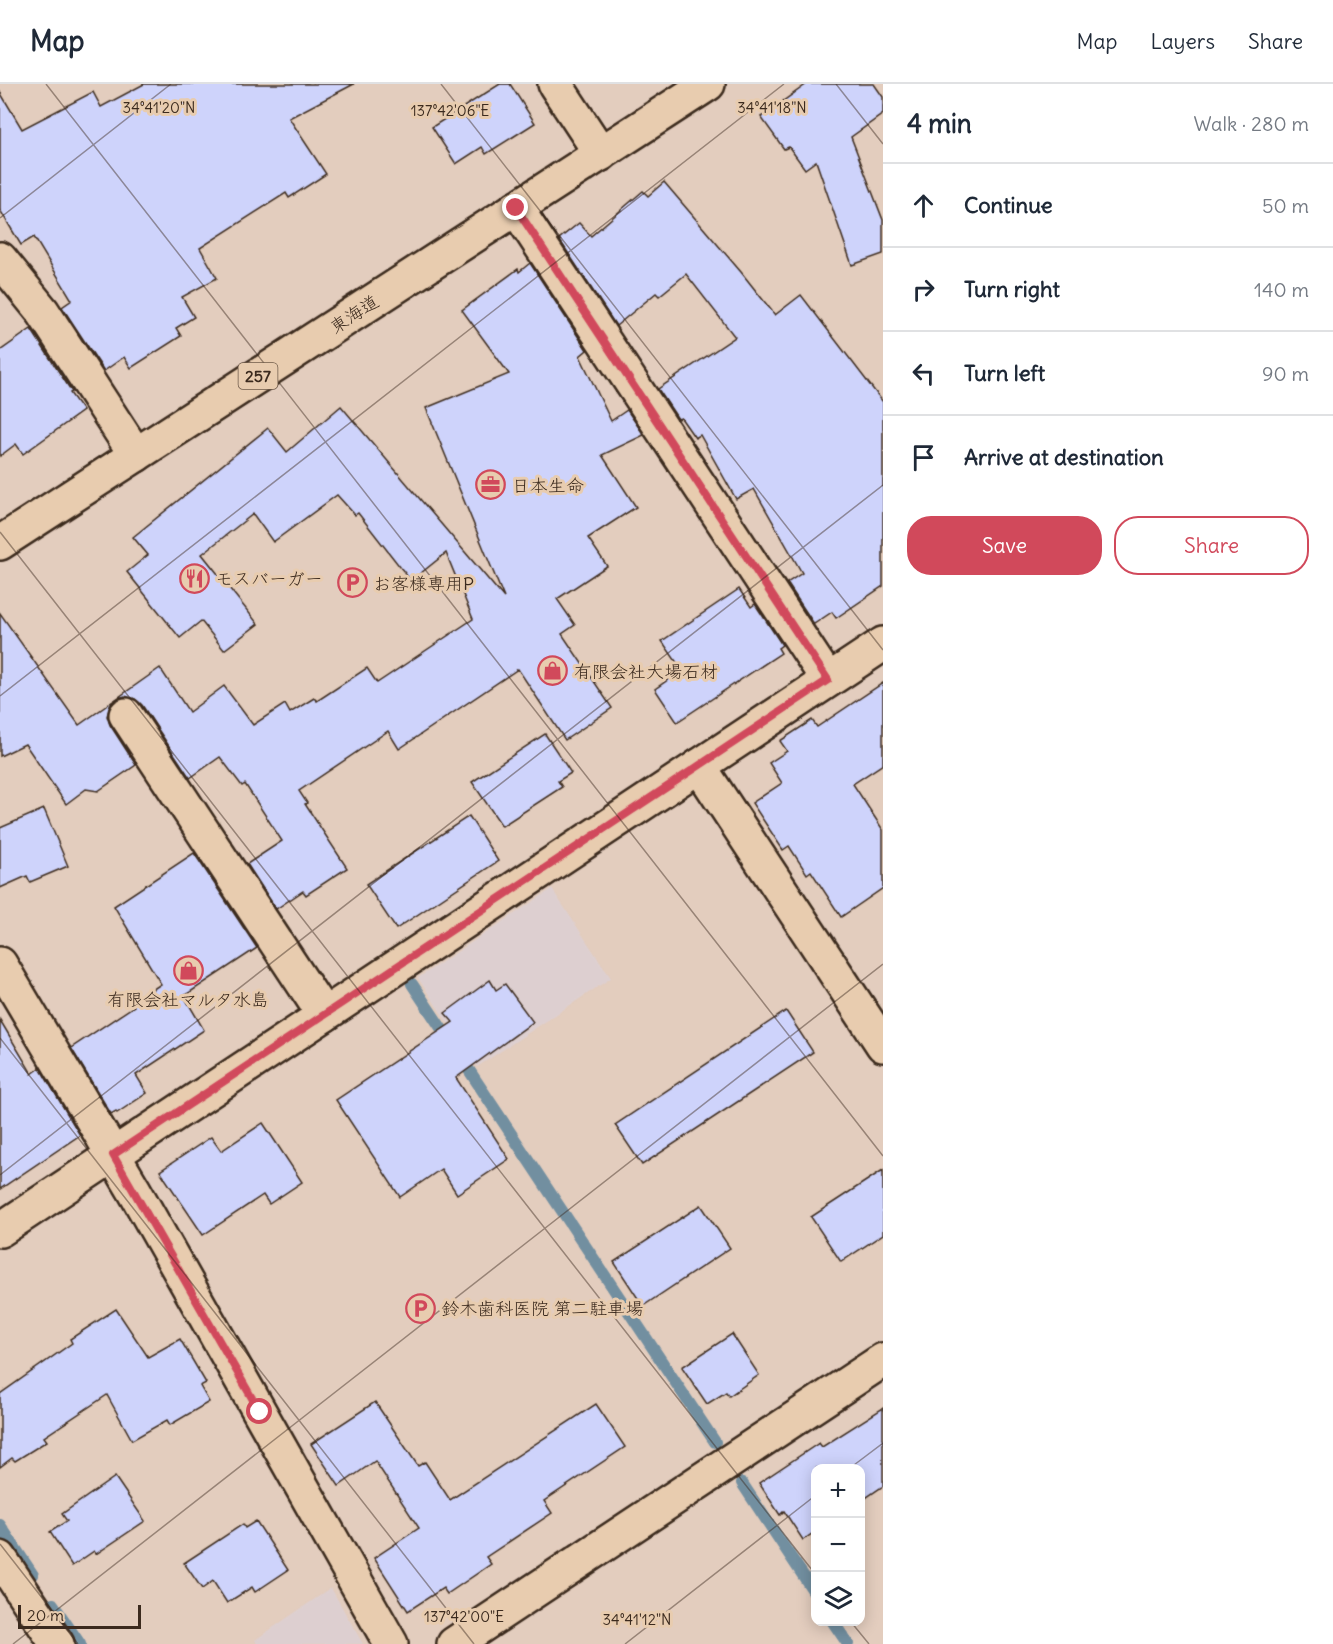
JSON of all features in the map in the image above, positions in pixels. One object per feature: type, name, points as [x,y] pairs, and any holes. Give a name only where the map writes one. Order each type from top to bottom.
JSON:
[{"type":"main road","points":[[555,84],[601,154]]},
{"type":"main road","name":"東海道","points":[[0,543],[708,84]]},
{"type":"main road","points":[[516,208],[828,680]]},
{"type":"main road","points":[[0,259],[43,312],[136,455]]},
{"type":"main road","points":[[0,1230],[883,644]]},
{"type":"main road","points":[[126,715],[324,1015]]},
{"type":"main road","points":[[699,766],[883,1045]]},
{"type":"main road","points":[[0,964],[113,1155],[391,1644]]},
{"type":"main road","points":[[454,1644],[883,1360]]},
{"type":"main road","points":[[0,1558],[57,1644]]},
{"type":"shaded area","points":[[552,889],[611,978],[477,1067],[418,978]]},
{"type":"shaded area","points":[[331,1588],[363,1644],[257,1644],[255,1640]]},
{"type":"building","points":[[144,84],[354,84],[289,118],[326,174],[289,198],[286,193],[200,248],[217,278],[182,297],[194,317],[176,328],[181,336],[131,368],[124,357],[104,371],[62,307],[72,300],[34,237],[21,245],[0,210],[0,92],[22,129],[93,92],[101,107]]},
{"type":"building","points":[[500,84],[510,84],[535,123],[486,154],[482,147],[456,164],[432,127]]},
{"type":"building","points":[[807,84],[874,84],[883,97],[883,114],[851,137],[883,220],[883,254],[852,265],[816,161],[805,169],[789,147],[784,149],[761,117]]},
{"type":"building","points":[[664,182],[775,315],[801,295],[883,402],[883,586],[836,618],[832,612],[814,624],[787,583],[802,573],[754,489],[736,499],[700,435],[695,438],[681,418],[678,419],[658,389],[735,337],[686,274],[659,296],[656,293],[616,326],[559,239],[579,223],[591,236],[643,191],[648,196]]},
{"type":"building","points":[[530,263],[587,350],[580,356],[611,421],[627,410],[644,435],[602,455],[636,507],[588,538],[607,566],[557,599],[575,625],[562,634],[612,708],[565,740],[518,669],[399,749],[388,731],[299,791],[347,868],[306,895],[303,891],[276,909],[247,864],[282,841],[245,784],[242,786],[220,757],[190,778],[142,705],[135,699],[125,696],[116,699],[110,706],[107,716],[110,725],[136,765],[98,791],[86,789],[66,804],[25,744],[0,756],[0,613],[79,725],[160,668],[189,712],[224,686],[253,725],[285,704],[290,713],[314,698],[317,701],[367,668],[377,683],[473,619],[446,553],[411,581],[358,513],[355,515],[337,495],[273,542],[253,514],[202,554],[258,624],[224,650],[201,621],[180,638],[127,572],[148,555],[133,537],[268,428],[287,452],[341,406],[504,598],[426,408],[509,374],[462,310],[518,269],[519,272]]},
{"type":"building","points":[[31,329],[83,411],[23,454],[16,444],[0,456],[0,351]]},
{"type":"building","points":[[739,589],[751,607],[755,604],[782,645],[778,648],[781,653],[677,722],[655,689],[682,670],[662,641]]},
{"type":"building","points":[[883,683],[883,764],[853,784],[883,830],[883,888],[841,917],[811,871],[807,874],[789,846],[783,850],[752,803],[782,783],[769,763],[787,751],[780,741],[812,720],[817,727]]},
{"type":"building","points":[[545,734],[571,773],[558,781],[562,787],[502,826],[472,782]]},
{"type":"building","points":[[44,809],[68,866],[30,882],[27,876],[0,888],[0,828]]},
{"type":"building","points":[[469,816],[498,861],[396,929],[366,884]]},
{"type":"building","name":"有限会社マルタ水島","points":[[194,853],[257,948],[184,996],[204,1030],[136,1075],[147,1093],[117,1113],[116,1111],[111,1114],[71,1048],[134,1006],[132,1003],[161,984],[114,906]]},
{"type":"building","points":[[490,980],[496,990],[505,984],[533,1022],[456,1078],[509,1159],[457,1194],[441,1169],[400,1197],[336,1100],[453,1022],[445,1013]]},
{"type":"building","points":[[786,1011],[813,1052],[642,1165],[615,1125]]},
{"type":"building","points":[[0,1020],[32,1074],[40,1068],[80,1135],[0,1189]]},
{"type":"building","points":[[263,1123],[302,1182],[269,1204],[263,1195],[203,1235],[160,1171],[211,1137],[221,1151]]},
{"type":"building","points":[[883,1170],[883,1234],[841,1262],[811,1217]]},
{"type":"building","points":[[701,1205],[730,1248],[643,1306],[614,1262]]},
{"type":"building","points":[[116,1309],[148,1357],[180,1339],[206,1383],[200,1386],[209,1402],[170,1425],[167,1420],[132,1440],[107,1395],[44,1437],[47,1441],[15,1461],[12,1458],[0,1467],[0,1394],[72,1343],[70,1339]]},
{"type":"building","points":[[732,1334],[759,1375],[729,1396],[726,1392],[707,1404],[682,1367]]},
{"type":"building","points":[[375,1402],[418,1466],[425,1462],[450,1500],[596,1404],[625,1447],[544,1501],[552,1513],[486,1557],[491,1564],[447,1594],[443,1588],[408,1611],[374,1558],[419,1528],[375,1461],[339,1486],[311,1444]]},
{"type":"building","points":[[883,1408],[883,1486],[865,1498],[865,1464],[811,1464],[811,1534],[803,1540],[784,1511],[780,1515],[759,1483],[819,1443],[822,1447]]},
{"type":"building","points":[[115,1477],[145,1521],[96,1554],[94,1551],[72,1566],[50,1532],[67,1521],[62,1514]]},
{"type":"building","points":[[256,1521],[288,1570],[255,1592],[252,1587],[227,1603],[213,1581],[202,1589],[184,1563],[243,1524],[245,1528]]},
{"type":"waterway","points":[[412,984],[715,1442]]},
{"type":"waterway","points":[[742,1483],[811,1587]]},
{"type":"waterway","points":[[0,1525],[33,1575]]},
{"type":"waterway","points":[[53,1604],[80,1644]]},
{"type":"waterway","points":[[836,1626],[848,1644]]},
{"type":"place","name":"日本生命","points":[[491,485]]},
{"type":"place","name":"モスバーガー","points":[[194,578]]},
{"type":"place","name":"お客様専用P","points":[[352,583]]},
{"type":"place","name":"有限会社大場石材","points":[[553,671]]},
{"type":"place","name":"有限会社マルタ水島","points":[[188,970]]},
{"type":"place","name":"鈴木歯科医院 第二駐車場","points":[[420,1308]]},
{"type":"route","points":[[260,1412],[113,1155],[828,680],[516,208]]}]
